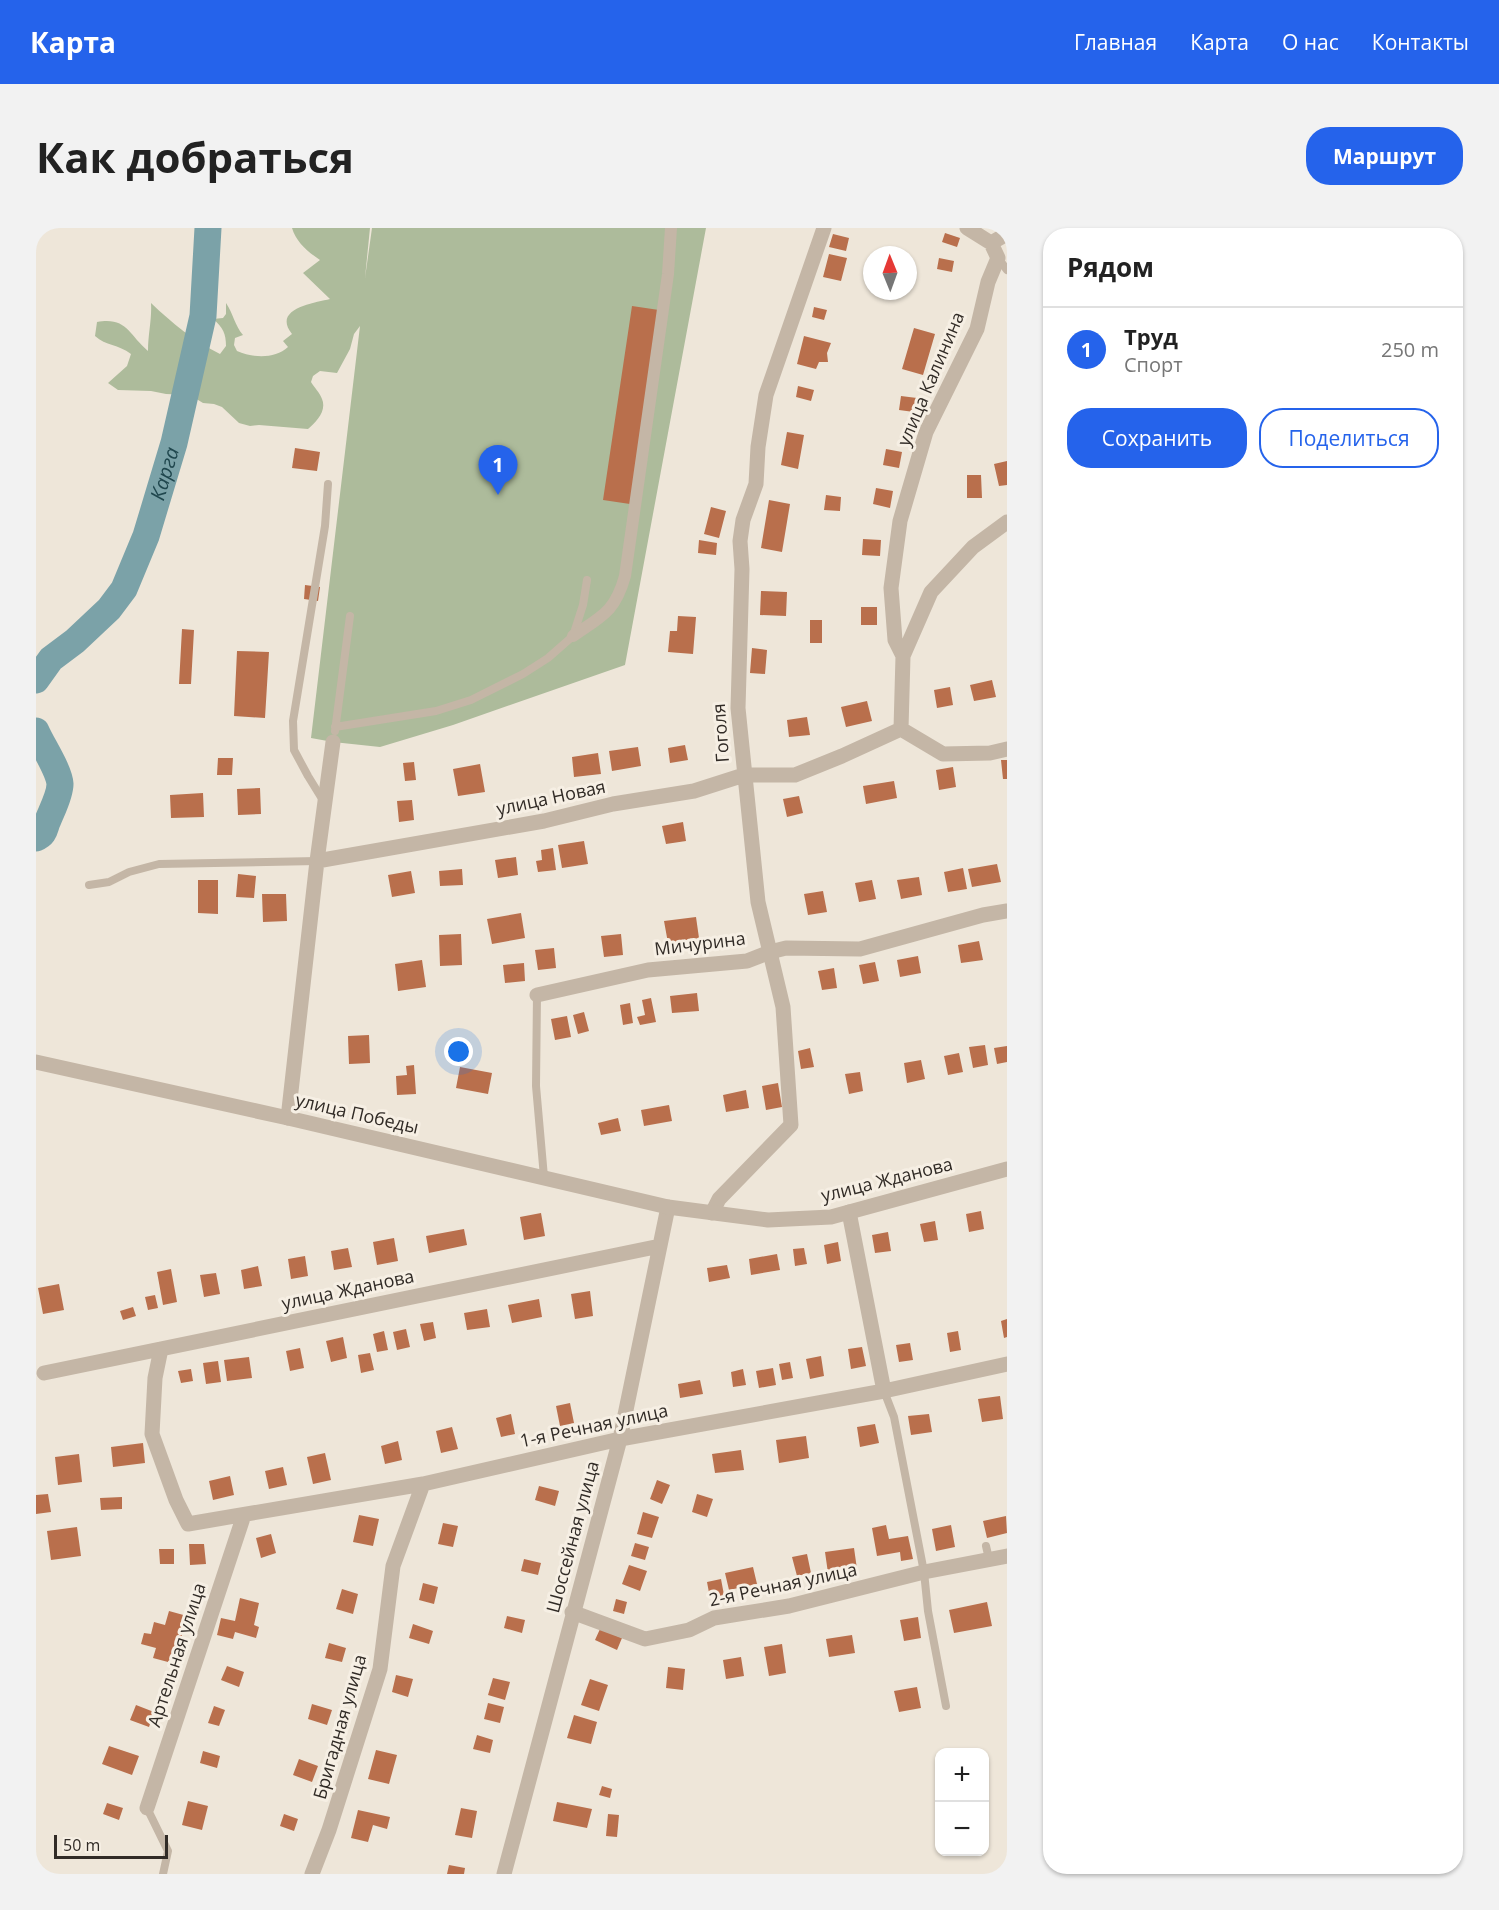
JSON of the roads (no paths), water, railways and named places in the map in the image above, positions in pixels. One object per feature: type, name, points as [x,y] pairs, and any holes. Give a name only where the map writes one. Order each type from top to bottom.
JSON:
[{"type":"street","name":"Гоголя","points":[[712,1212],[719,1199],[791,1125],[783,1007],[758,902],[738,708],[742,568],[740,541],[743,519],[756,484],[758,447],[766,395],[824,228]]},
{"type":"street","points":[[967,228],[992,243],[1007,234]]},
{"type":"street","points":[[573,636],[603,615],[615,602],[625,576],[668,274],[672,231]]},
{"type":"street","name":"улица Калинина","points":[[903,656],[895,640],[891,588],[900,520],[926,432],[977,329],[987,282],[1003,264],[992,243]]},
{"type":"street","name":"улица Калинина","points":[[901,729],[903,656],[931,592],[973,547],[1007,522]]},
{"type":"street","name":"улица Новая","points":[[317,861],[544,821],[613,804],[694,791],[744,775],[795,775],[901,729]]},
{"type":"street","points":[[901,729],[943,754],[990,753],[1007,749]]},
{"type":"street","points":[[288,1118],[317,861],[334,735]]},
{"type":"street","name":"Мичурина","points":[[537,995],[648,970],[747,961],[786,948],[860,949],[983,915],[1007,911]]},
{"type":"street","name":"улица Победы","points":[[36,1062],[668,1207]]},
{"type":"street","name":"улица Жданова","points":[[668,1207],[768,1220],[831,1217],[1007,1169]]},
{"type":"street","name":"Шоссейная улица","points":[[504,1874],[572,1612],[620,1439],[668,1207]]},
{"type":"street","points":[[849,1212],[884,1391]]},
{"type":"street","name":"улица Жданова","points":[[44,1373],[660,1246]]},
{"type":"street","name":"1-я Речная улица","points":[[161,1349],[155,1378],[152,1434],[176,1500],[188,1524],[423,1484],[620,1439],[884,1391],[1007,1364]]},
{"type":"street","name":"Бригадная улица","points":[[312,1874],[329,1830],[380,1669],[393,1566],[423,1484]]},
{"type":"street","name":"Артельная улица","points":[[147,1808],[244,1515]]},
{"type":"street","name":"2-я Речная улица","points":[[572,1612],[645,1639],[689,1630],[714,1618],[789,1606],[924,1572],[987,1552],[1007,1556]]},
{"type":"lane","points":[[325,803],[294,750],[293,721],[325,526],[328,484]]},
{"type":"lane","points":[[350,616],[334,735],[436,711],[471,700],[523,674],[548,658],[573,636],[583,605],[587,580]]},
{"type":"lane","name":"улица Новая","points":[[88,885],[109,882],[129,872],[159,864],[317,861]]},
{"type":"lane","points":[[537,995],[536,1086],[544,1177]]},
{"type":"lane","points":[[884,1391],[894,1417],[924,1572],[928,1611],[946,1706]]},
{"type":"lane","points":[[147,1808],[168,1851],[163,1874]]},
{"type":"waterway","name":"Карга","points":[[36,680],[51,659],[75,641],[109,609],[124,589],[146,536],[174,443],[203,316],[208,228]]},
{"type":"waterway","name":"Карга","points":[[36,731],[54,765],[60,784],[57,798],[42,835],[36,838]]},
{"type":"place","name":"Труд","points":[[498,495]]}]
